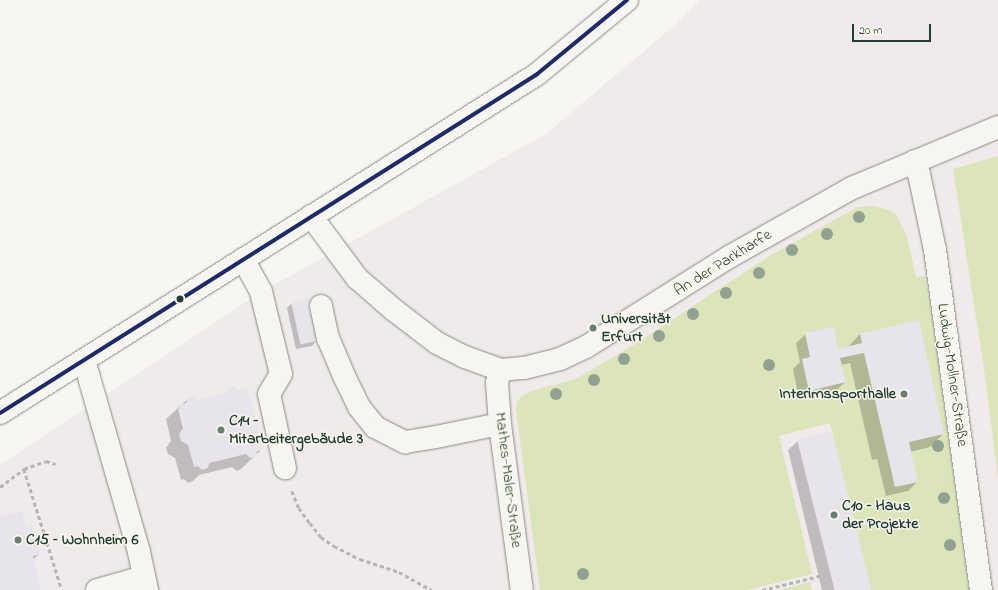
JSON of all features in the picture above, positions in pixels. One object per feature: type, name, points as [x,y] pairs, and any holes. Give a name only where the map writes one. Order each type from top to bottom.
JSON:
[{"type":"street","points":[[0,413],[536,75],[627,0]]},
{"type":"street","name":"An der Parkharfe","points":[[311,216],[357,278],[394,310],[437,343],[465,357],[500,370],[524,368],[560,359],[586,347],[729,258],[852,188],[998,127]]},
{"type":"street","name":"Ludwig-Mollner-Straße","points":[[915,161],[935,250],[981,590]]},
{"type":"street","points":[[243,259],[261,292],[281,374],[269,394],[285,468]]},
{"type":"street","points":[[321,306],[328,338],[359,408],[374,427],[405,442],[500,424]]},
{"type":"street","points":[[84,360],[139,552],[145,584],[97,590]]},
{"type":"street","name":"Mathes-Maler-Straße","points":[[500,370],[497,383],[500,424],[522,590]]},
{"type":"path","points":[[0,487],[24,469],[46,461],[56,464]]},
{"type":"path","points":[[285,468],[299,508],[321,537],[346,554],[399,572],[431,590]]},
{"type":"path","points":[[24,469],[62,590]]},
{"type":"path","points":[[762,590],[819,576]]},
{"type":"shaded area","name":"Universität Erfurt","points":[[700,0],[998,0],[998,156],[954,169],[983,363],[998,478],[998,590],[0,590],[0,465],[261,292],[546,134],[676,24]]},
{"type":"green space","points":[[998,156],[998,478],[983,363],[953,169]]},
{"type":"green space","points":[[874,206],[895,213],[907,236],[916,277],[925,276],[931,307],[969,590],[871,590],[830,423],[779,436],[812,574],[747,590],[540,590],[516,411],[517,402],[522,396],[534,390],[576,379],[640,341],[771,255],[858,207]]},
{"type":"green space","points":[[810,582],[812,590],[779,590]]},
{"type":"building","points":[[308,299],[317,341],[300,345],[291,303]]},
{"type":"building","name":"Interimssporthalle","points":[[919,320],[944,434],[909,442],[918,482],[895,487],[864,353],[840,358],[846,382],[809,391],[802,359],[810,357],[805,333],[834,327],[838,349],[862,343],[860,334]]},
{"type":"building","name":"C14 – Mitarbeitergebäude 3","points":[[234,387],[238,390],[247,388],[261,436],[259,437],[262,450],[257,451],[256,456],[250,458],[246,454],[209,463],[208,468],[202,470],[198,466],[194,467],[188,445],[181,441],[179,434],[184,427],[179,405],[186,403],[188,398],[194,397],[197,400],[226,393],[229,388]]},
{"type":"building","name":"C10 – Haus der Projekte","points":[[832,431],[872,590],[835,590],[797,440]]},
{"type":"building","name":"C15 – Wohnheim 6","points":[[22,511],[26,526],[33,524],[40,554],[33,556],[41,590],[0,590],[0,516]]},
{"type":"transit line","points":[[0,413],[536,75],[627,0]]},
{"type":"place","name":"Universität Erfurt","points":[[593,328]]},
{"type":"place","name":"Interimssporthalle","points":[[904,394]]},
{"type":"place","name":"C14 – Mitarbeitergebäude 3","points":[[221,430]]},
{"type":"place","name":"C10 – Haus der Projekte","points":[[834,515]]},
{"type":"place","name":"C15 – Wohnheim 6","points":[[18,540]]}]
